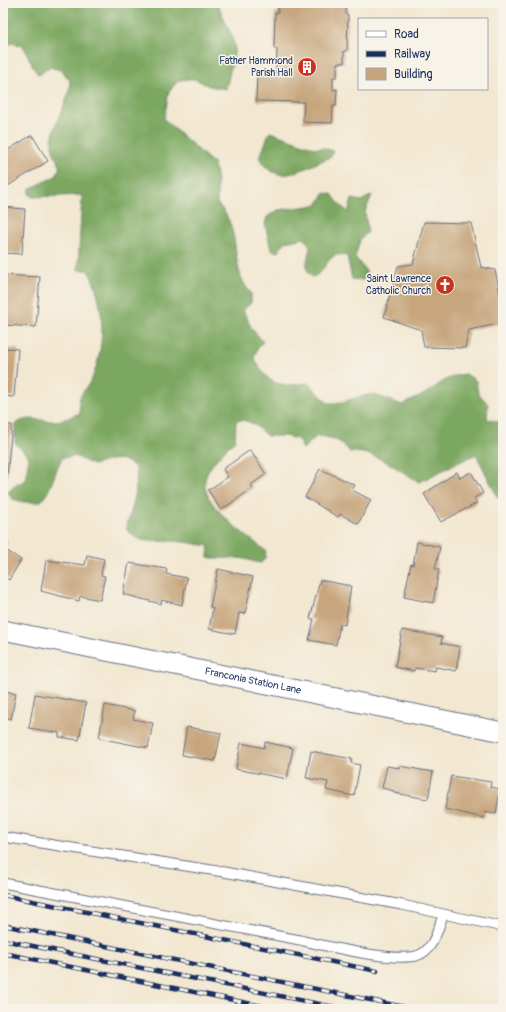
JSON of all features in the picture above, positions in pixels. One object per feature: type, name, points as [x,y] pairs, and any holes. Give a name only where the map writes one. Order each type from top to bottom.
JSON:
[{"type":"street","name":"Franconia Station Lane","points":[[3,630],[503,732]]},
{"type":"lane","points":[[3,837],[224,872],[402,905],[503,927]]},
{"type":"lane","points":[[3,883],[399,958],[417,956],[425,951],[434,940],[443,915]]},
{"type":"green space","points":[[3,3],[217,3],[232,36],[235,49],[226,89],[209,86],[195,79],[179,80],[169,91],[164,119],[214,164],[217,181],[217,203],[226,214],[231,226],[240,272],[244,283],[251,293],[251,303],[243,310],[251,327],[263,342],[258,347],[254,358],[270,379],[281,384],[288,385],[308,383],[328,403],[343,402],[374,394],[402,405],[423,395],[448,379],[466,374],[476,381],[478,393],[488,404],[487,419],[503,423],[503,501],[498,498],[476,454],[419,482],[386,462],[369,454],[350,452],[339,442],[331,438],[317,436],[303,449],[298,439],[284,436],[267,436],[253,424],[241,420],[236,421],[235,440],[208,471],[205,486],[209,497],[216,508],[237,528],[266,551],[265,559],[261,563],[241,558],[208,557],[209,546],[187,542],[147,541],[135,537],[126,527],[134,498],[136,468],[125,461],[116,459],[93,465],[75,456],[62,458],[50,487],[40,502],[24,502],[12,499],[8,492],[17,484],[25,481],[29,457],[15,443],[15,425],[29,419],[56,421],[80,413],[79,400],[92,379],[97,363],[102,336],[102,323],[98,295],[94,282],[88,270],[78,270],[82,195],[33,197],[29,194],[30,189],[56,176],[60,166],[52,146],[53,137],[67,97],[70,80],[60,70],[50,67],[39,75],[23,46],[12,43],[3,47]]},
{"type":"green space","points":[[270,132],[315,148],[324,148],[333,151],[331,157],[294,173],[284,175],[275,173],[263,164],[259,156]]},
{"type":"green space","points":[[325,193],[332,194],[339,204],[348,212],[352,199],[361,201],[372,195],[365,212],[368,232],[360,240],[355,257],[366,271],[367,278],[362,280],[352,279],[347,256],[340,254],[331,258],[317,275],[312,277],[307,270],[310,246],[304,238],[285,242],[278,252],[271,250],[265,224],[267,217],[278,210],[317,205]]},
{"type":"building","name":"Father Hammond Parish Hall","points":[[278,3],[346,3],[346,15],[348,15],[347,51],[344,51],[344,63],[337,63],[337,77],[333,77],[333,90],[337,89],[336,106],[333,106],[332,123],[303,122],[304,102],[256,101],[257,72],[276,73],[277,49],[274,49],[275,13],[278,13]]},
{"type":"building","points":[[3,79],[8,94],[3,95]]},
{"type":"building","points":[[32,135],[48,161],[3,189],[3,153]]},
{"type":"building","points":[[3,207],[25,209],[22,254],[3,253]]},
{"type":"building","name":"Saint Lawrence Catholic Church","points":[[424,222],[471,223],[481,267],[495,270],[503,307],[503,323],[469,330],[465,348],[424,347],[421,330],[384,317],[398,266],[413,264]]},
{"type":"building","points":[[3,275],[40,277],[36,327],[3,325]]},
{"type":"building","points":[[3,348],[18,349],[14,397],[3,396]]},
{"type":"building","points":[[3,424],[12,425],[7,476],[3,476]]},
{"type":"building","points":[[250,450],[266,474],[251,485],[253,488],[221,510],[208,490],[228,477],[223,469]]},
{"type":"building","points":[[320,469],[355,485],[352,490],[371,500],[358,524],[340,514],[338,517],[305,497]]},
{"type":"building","points":[[457,472],[460,478],[471,472],[483,493],[474,498],[477,503],[441,522],[424,494]]},
{"type":"building","points":[[3,538],[8,541],[3,548]]},
{"type":"building","points":[[417,542],[440,547],[435,569],[439,569],[433,603],[404,597],[411,564],[413,565]]},
{"type":"building","points":[[3,548],[21,560],[9,580],[3,576]]},
{"type":"building","points":[[87,555],[104,559],[101,575],[105,576],[100,600],[80,596],[79,601],[41,591],[46,560],[85,565]]},
{"type":"building","points":[[129,563],[167,569],[166,574],[187,578],[182,605],[162,600],[161,604],[123,594]]},
{"type":"building","points":[[218,569],[253,577],[245,614],[239,613],[235,634],[209,629],[213,608],[210,607]]},
{"type":"building","points":[[320,580],[351,586],[345,625],[340,624],[336,645],[309,640],[314,619],[310,619]]},
{"type":"building","points":[[402,630],[442,637],[441,643],[460,647],[456,671],[436,667],[435,671],[415,668],[414,671],[395,667]]},
{"type":"building","points":[[3,691],[16,693],[11,719],[3,717]]},
{"type":"building","points":[[35,694],[86,703],[79,740],[59,737],[59,733],[29,728]]},
{"type":"building","points":[[105,705],[135,711],[133,719],[153,723],[148,748],[99,738]]},
{"type":"building","points":[[187,727],[221,733],[215,761],[182,755]]},
{"type":"building","points":[[265,742],[293,748],[287,779],[236,769],[241,743],[264,748]]},
{"type":"building","points":[[311,751],[352,759],[351,763],[360,765],[354,796],[326,790],[328,782],[306,778]]},
{"type":"building","points":[[387,766],[399,768],[399,766],[433,772],[428,799],[394,793],[394,791],[382,788]]},
{"type":"building","points":[[451,776],[491,782],[490,787],[500,789],[496,814],[485,812],[484,818],[445,809]]},
{"type":"railway","points":[[3,895],[377,971]]},
{"type":"railway","points":[[3,925],[414,1009]]},
{"type":"railway","points":[[3,940],[344,1009]]},
{"type":"railway","points":[[3,953],[277,1009]]},
{"type":"railway","points":[[3,1007],[12,1009]]},
{"type":"place","name":"Father Hammond Parish Hall","points":[[307,67]]},
{"type":"place","name":"Saint Lawrence Catholic Church","points":[[445,285]]}]
